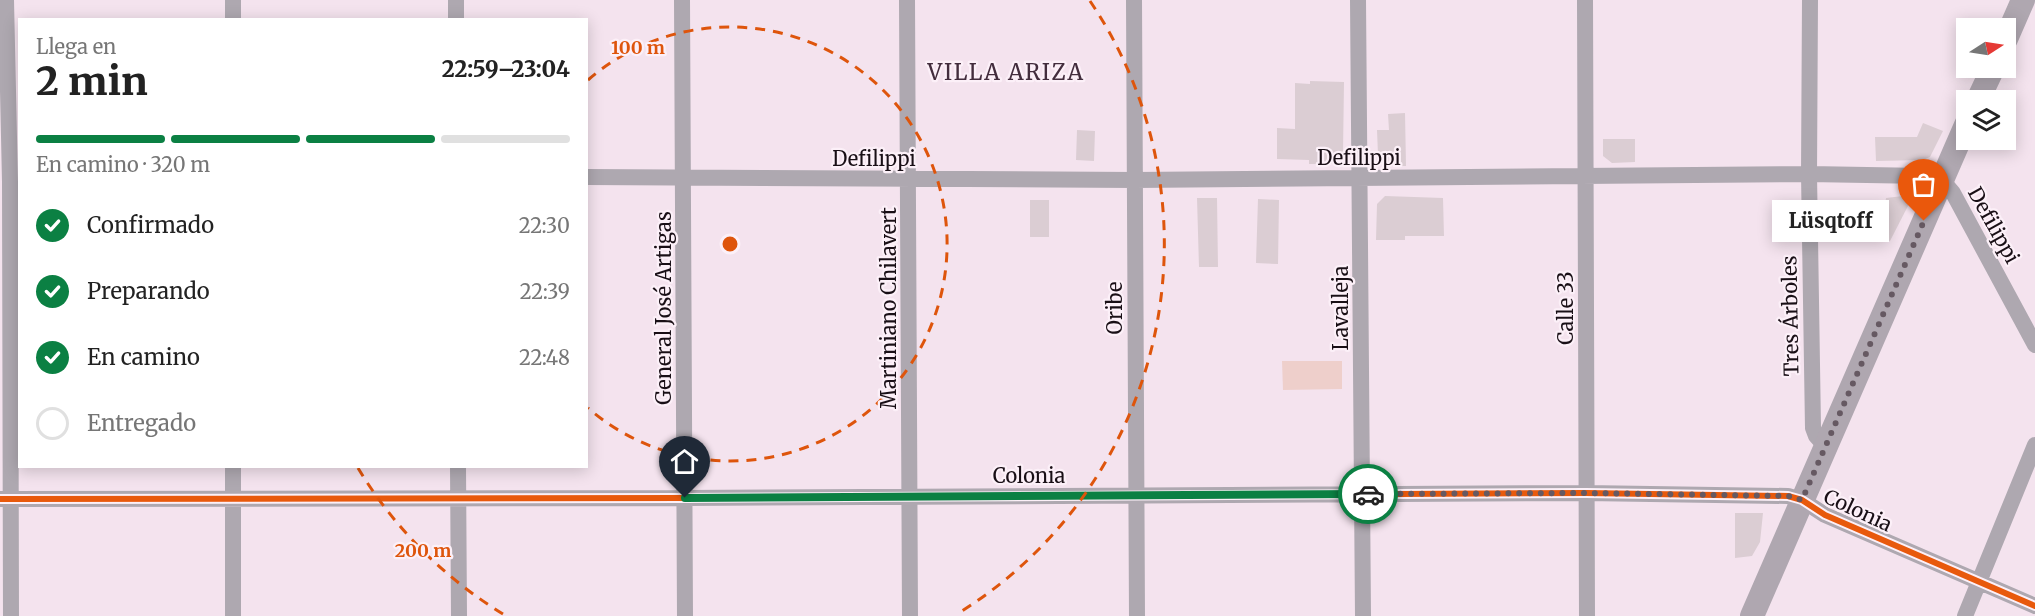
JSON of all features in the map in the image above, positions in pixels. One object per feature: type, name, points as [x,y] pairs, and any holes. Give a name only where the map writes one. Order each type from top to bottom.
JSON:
[{"type":"street","points":[[6,0],[10,182],[5,499],[11,616]]},
{"type":"street","points":[[233,0],[233,18]]},
{"type":"street","points":[[456,0],[456,18]]},
{"type":"street","name":"General José Artigas","points":[[682,0],[685,616]]},
{"type":"street","name":"Martiniano Chilavert","points":[[907,0],[909,616]]},
{"type":"street","name":"Oribe","points":[[1134,0],[1137,616]]},
{"type":"street","name":"Lavalleja","points":[[1358,0],[1363,616]]},
{"type":"street","name":"Calle 33","points":[[1585,0],[1587,616]]},
{"type":"street","name":"Tres Árboles","points":[[1810,0],[1809,174],[1813,428],[1816,436],[1825,446]]},
{"type":"street","points":[[2015,18],[2023,0]]},
{"type":"street","points":[[1752,616],[1956,148]]},
{"type":"street","name":"Defilippi","points":[[588,177],[1134,180],[1908,175],[1942,180],[1953,193],[2035,345]]},
{"type":"street","points":[[1965,616],[2035,446]]},
{"type":"street","points":[[233,468],[233,616]]},
{"type":"street","points":[[458,468],[459,616]]},
{"type":"street","name":"Colonia","points":[[5,499],[1586,493],[1788,496],[1802,500],[1825,515],[2035,606]]},
{"type":"shaded area","points":[[1282,361],[1342,361],[1342,389],[1283,390]]},
{"type":"building","points":[[1310,81],[1344,82],[1343,153],[1335,164],[1309,164],[1309,160],[1277,159],[1277,128],[1295,129],[1295,83],[1310,84]]},
{"type":"building","points":[[1405,113],[1406,166],[1389,166],[1378,155],[1377,130],[1389,130],[1388,114]]},
{"type":"building","points":[[1923,123],[1943,131],[1930,157],[1923,160],[1876,161],[1875,137],[1917,137]]},
{"type":"building","points":[[1077,130],[1095,131],[1094,161],[1076,160]]},
{"type":"building","points":[[1603,139],[1635,139],[1635,162],[1612,163],[1603,156]]},
{"type":"building","points":[[1385,196],[1443,198],[1444,236],[1405,236],[1405,240],[1376,240],[1377,204]]},
{"type":"building","points":[[1903,196],[1910,202],[1890,241],[1881,238],[1886,198]]},
{"type":"building","points":[[1197,198],[1217,198],[1218,267],[1199,267]]},
{"type":"building","points":[[1258,199],[1279,200],[1278,264],[1256,263]]},
{"type":"building","points":[[1030,200],[1049,200],[1049,237],[1030,237]]},
{"type":"building","points":[[1735,513],[1763,513],[1760,542],[1752,556],[1735,558]]},
{"type":"cycle path","points":[[0,499],[1586,493],[1788,496],[1802,500],[1825,515],[2035,606]]},
{"type":"way so far","points":[[1368,494],[1586,493],[1788,496],[1802,500],[1924,221]]},
{"type":"place","name":"Lüsqtoff","points":[[1924,221]]},
{"type":"district","name":"VILLA ARIZA","points":[[1006,72]]},
{"type":"route","points":[[685,498],[1368,494]]}]
